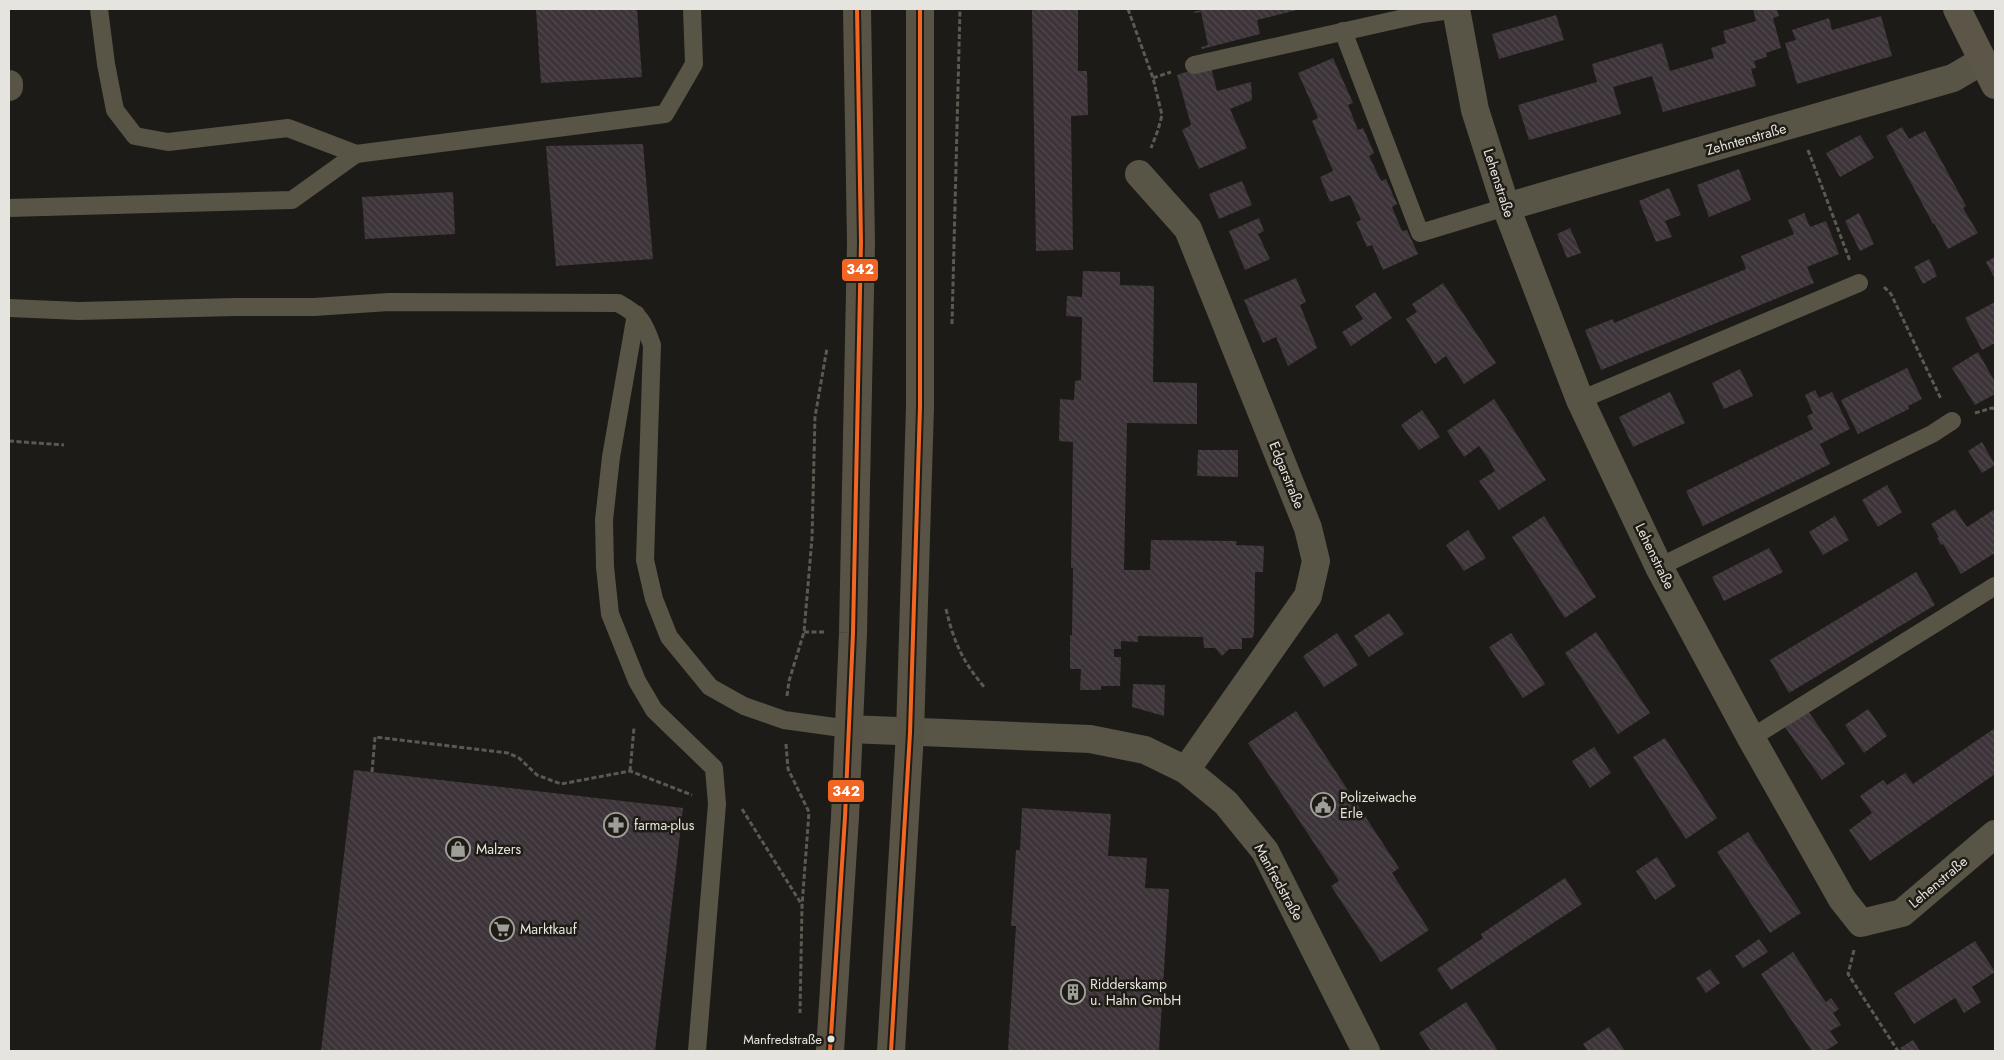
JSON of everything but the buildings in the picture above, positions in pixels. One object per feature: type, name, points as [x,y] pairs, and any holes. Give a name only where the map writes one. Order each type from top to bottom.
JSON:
[{"type":"main road","points":[[830,1051],[849,729],[859,355],[861,242],[857,9]]},
{"type":"main road","points":[[891,1051],[910,733],[920,407],[920,9]]},
{"type":"street","name":"Lehenstraße","points":[[1457,9],[1475,110],[1506,207],[1580,400],[1659,567],[1751,738],[1842,899],[1861,923],[1902,912],[1995,834]]},
{"type":"street","points":[[1962,11],[1982,62],[1995,85]]},
{"type":"street","name":"Zehntenstraße","points":[[1506,207],[1954,78],[1982,62]]},
{"type":"street","name":"Edgarstraße","points":[[1139,174],[1188,229],[1308,528],[1316,561],[1308,596],[1186,770]]},
{"type":"street","name":"Manfredstraße","points":[[849,729],[1090,739],[1144,750],[1186,770],[1226,803],[1265,852],[1366,1051]]},
{"type":"lane","points":[[100,9],[106,64],[115,110],[134,136],[168,142],[288,128],[356,154],[665,114],[694,64],[692,9]]},
{"type":"lane","points":[[1194,65],[1422,14],[1457,9]]},
{"type":"lane","points":[[1343,31],[1420,233],[1506,207]]},
{"type":"lane","points":[[9,208],[292,200],[356,154]]},
{"type":"lane","points":[[1580,400],[1859,283]]},
{"type":"lane","points":[[9,308],[78,311],[314,307],[389,302],[618,303],[636,314],[645,325],[652,345],[646,560],[654,599],[669,637],[710,687],[744,706],[784,720],[849,729]]},
{"type":"lane","points":[[636,314],[611,456],[604,520],[605,567],[610,614],[637,681],[654,710],[714,768],[717,804],[697,1051]]},
{"type":"lane","points":[[1659,567],[1932,434],[1952,421]]},
{"type":"lane","points":[[1751,738],[1995,586]]},
{"type":"path","points":[[952,331],[960,9]]},
{"type":"path","points":[[1128,9],[1153,78],[1162,116],[1139,174]]},
{"type":"path","points":[[800,1022],[802,906],[809,812],[788,769],[784,720],[788,681],[804,632],[812,538],[815,417],[828,343]]},
{"type":"path","points":[[9,441],[64,445]]},
{"type":"path","points":[[945,607],[952,635],[967,668],[984,688]]},
{"type":"path","points":[[630,771],[634,728]]},
{"type":"path","points":[[372,772],[376,737],[508,753],[519,758],[536,775],[561,784],[630,771],[655,781]]},
{"type":"path","points":[[1861,923],[1848,974],[1898,1051]]},
{"type":"transit line","name":"342","points":[[830,1051],[845,817],[853,633],[861,242],[857,9]]},
{"type":"transit line","name":"342","points":[[891,1051],[910,733],[920,407],[920,9]]},
{"type":"place","name":"Polizeiwache Erle","points":[[1323,805]]},
{"type":"place","name":"farma-plus","points":[[616,825]]},
{"type":"place","name":"Malzers","points":[[458,849]]},
{"type":"place","name":"Marktkauf","points":[[502,929]]},
{"type":"place","name":"Ridderskamp u. Hahn GmbH","points":[[1073,992]]},
{"type":"place","name":"Manfredstraße","points":[[831,1039]]}]
